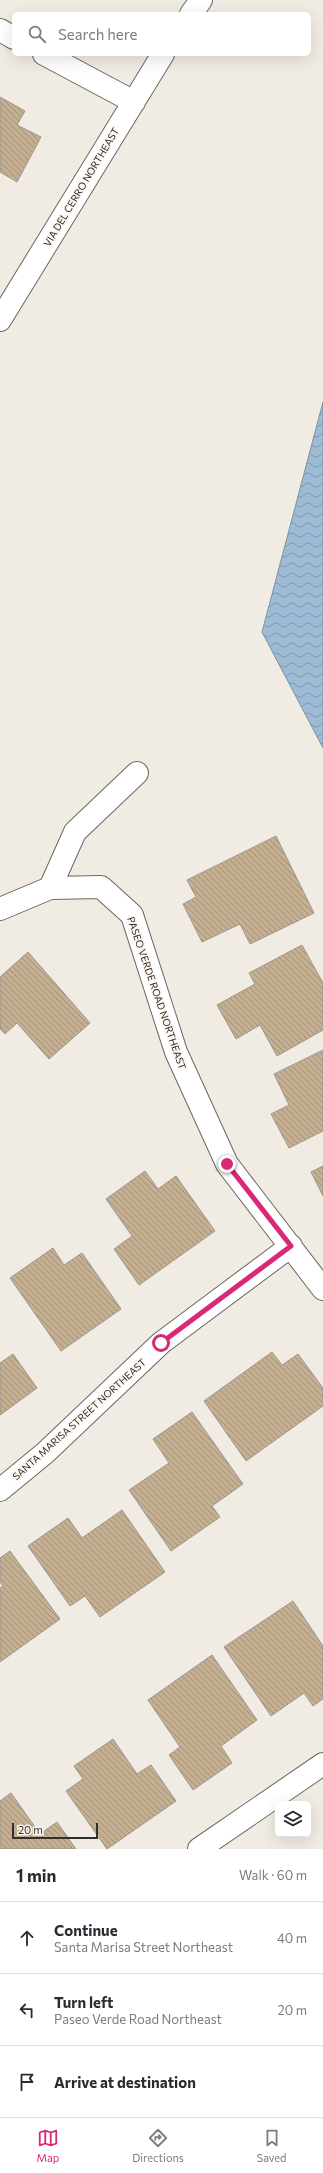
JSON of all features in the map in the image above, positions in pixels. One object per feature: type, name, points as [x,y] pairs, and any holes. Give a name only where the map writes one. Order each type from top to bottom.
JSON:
[{"type":"street","points":[[192,12],[201,0]]},
{"type":"street","points":[[0,30],[12,37]]},
{"type":"street","points":[[48,56],[134,102]]},
{"type":"street","name":"VIA DEL CERRO NORTHEAST","points":[[0,320],[162,56]]},
{"type":"street","points":[[0,909],[50,888],[75,832],[137,773]]},
{"type":"street","name":"PASEO VERDE ROAD NORTHEAST","points":[[50,888],[101,887],[132,915],[176,1052],[227,1164],[323,1289]]},
{"type":"street","name":"SANTA MARISA STREET NORTHEAST","points":[[0,1490],[44,1453],[161,1343],[291,1246]]},
{"type":"street","points":[[199,1849],[323,1764]]},
{"type":"water","points":[[323,402],[323,748],[262,632]]},
{"type":"building","points":[[0,97],[25,111],[17,125],[41,137],[17,182],[0,172]]},
{"type":"building","points":[[276,836],[314,913],[250,944],[240,924],[202,942],[183,904],[196,897],[187,880]]},
{"type":"building","points":[[302,945],[323,983],[323,1030],[277,1056],[260,1025],[236,1039],[217,1005],[255,984],[249,973]]},
{"type":"building","points":[[28,952],[90,1023],[49,1059],[17,1023],[5,1034],[0,1029],[0,977]]},
{"type":"building","points":[[323,1050],[323,1131],[289,1148],[271,1114],[289,1105],[274,1074]]},
{"type":"building","points":[[323,1166],[323,1196],[311,1172]]},
{"type":"building","points":[[145,1171],[158,1189],[176,1176],[215,1231],[139,1285],[114,1249],[132,1236],[106,1199]]},
{"type":"building","points":[[53,1248],[64,1265],[82,1253],[121,1309],[61,1351],[10,1278]]},
{"type":"building","points":[[272,1352],[282,1365],[298,1354],[323,1388],[323,1406],[246,1461],[204,1401]]},
{"type":"building","points":[[13,1354],[37,1388],[0,1415],[0,1363]]},
{"type":"building","points":[[192,1412],[243,1484],[212,1506],[220,1517],[171,1551],[129,1490],[169,1463],[153,1439]]},
{"type":"building","points":[[122,1510],[165,1572],[100,1617],[85,1596],[70,1606],[28,1546],[68,1518],[82,1538]]},
{"type":"building","points":[[10,1551],[60,1619],[0,1662],[0,1588],[3,1586],[0,1582],[0,1558]]},
{"type":"building","points":[[293,1601],[323,1646],[323,1699],[313,1706],[304,1693],[271,1716],[224,1647]]},
{"type":"building","points":[[212,1655],[257,1720],[221,1746],[232,1763],[193,1790],[169,1755],[180,1747],[148,1700]]},
{"type":"building","points":[[113,1739],[137,1774],[151,1765],[176,1801],[107,1849],[66,1791],[83,1779],[74,1766]]},
{"type":"building","points":[[11,1793],[40,1834],[57,1822],[76,1849],[0,1849],[0,1801]]},
{"type":"route","points":[[161,1343],[291,1246],[227,1164]]}]
